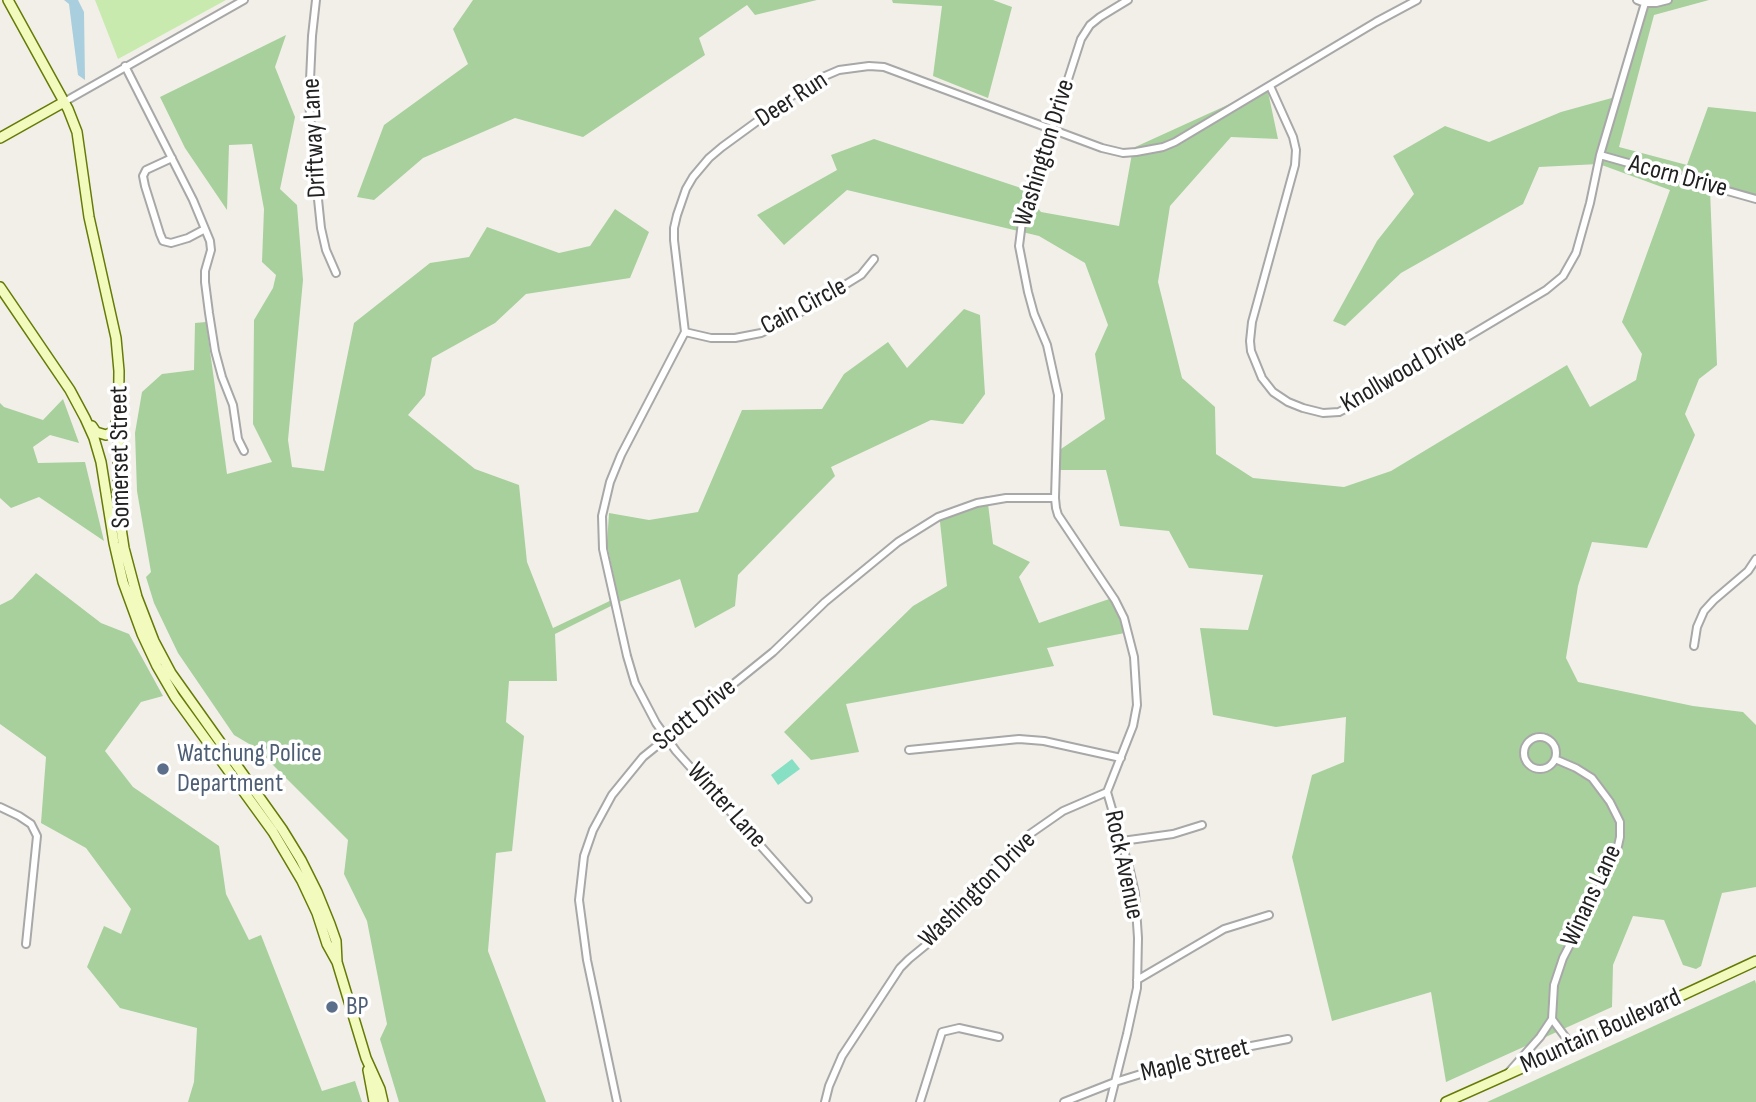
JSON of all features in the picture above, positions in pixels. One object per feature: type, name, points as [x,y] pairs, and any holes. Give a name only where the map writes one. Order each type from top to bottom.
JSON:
[{"type":"main road","name":"Somerset Street","points":[[8,0],[72,117],[77,132],[93,238],[116,338],[119,371],[119,515],[128,563],[143,615],[180,688],[272,816],[301,860],[317,892],[330,924],[337,962],[366,1058],[383,1102]]},
{"type":"main road","points":[[0,138],[64,102]]},
{"type":"main road","points":[[0,287],[96,432],[110,434],[114,429],[119,397]]},
{"type":"main road","name":"Somerset Street","points":[[70,390],[94,438],[104,476],[123,582],[149,650],[175,697],[284,848],[310,898],[327,944],[337,962]]},
{"type":"main road","name":"Mountain Boulevard","points":[[1451,1101],[1756,961]]},
{"type":"main road","name":"Somerset Street","points":[[366,1058],[374,1102]]},
{"type":"street","points":[[64,102],[244,0]]},
{"type":"street","name":"Driftway Lane","points":[[316,0],[309,102],[321,228],[326,250],[337,273]]},
{"type":"street","name":"Washington Drive","points":[[825,1102],[842,1056],[900,968],[942,932],[984,878],[1030,834],[1063,811],[1107,792],[1133,726],[1137,705],[1134,657],[1124,618],[1115,600],[1058,515],[1055,498],[1058,395],[1047,345],[1028,292],[1019,246],[1022,222],[1081,39],[1090,25],[1128,0]]},
{"type":"street","name":"Deer Run","points":[[685,332],[674,240],[677,215],[686,189],[709,158],[811,82],[839,71],[884,66],[1102,148],[1123,153],[1136,152],[1175,142],[1416,0]]},
{"type":"street","points":[[1637,0],[1645,3],[1668,0]]},
{"type":"street","name":"Knollwood Drive","points":[[1270,86],[1293,137],[1296,165],[1252,322],[1251,351],[1262,378],[1273,392],[1303,408],[1323,413],[1339,412],[1558,282],[1570,266],[1590,204],[1600,155],[1645,3]]},
{"type":"street","points":[[125,66],[193,200],[210,241],[205,282],[213,338],[222,377],[233,405],[240,445],[244,451]]},
{"type":"street","name":"Acorn Drive","points":[[1600,155],[1756,199]]},
{"type":"street","points":[[172,158],[146,170],[143,176],[163,241],[171,243],[205,229]]},
{"type":"street","name":"Cain Circle","points":[[685,332],[711,338],[735,338],[761,333],[861,275],[874,259]]},
{"type":"street","name":"Winter Lane","points":[[685,332],[621,455],[605,498],[602,516],[603,549],[635,683],[656,723],[666,739],[808,899]]},
{"type":"street","name":"Scott Drive","points":[[617,1102],[587,960],[579,900],[584,856],[593,830],[612,795],[643,757],[773,652],[825,603],[898,542],[938,517],[977,503],[1006,498],[1055,498]]},
{"type":"street","points":[[1694,646],[1697,627],[1704,611],[1754,565],[1756,559]]},
{"type":"street","name":"Winans Lane","points":[[1544,737],[1554,744],[1555,760],[1550,766],[1534,768],[1525,760],[1525,747],[1531,740],[1544,737]]},
{"type":"street","points":[[909,750],[1019,739],[1044,741],[1121,758]]},
{"type":"street","name":"Winans Lane","points":[[1552,1019],[1554,985],[1563,958],[1609,869],[1620,837],[1620,822],[1610,802],[1592,778],[1555,760]]},
{"type":"street","name":"Rock Avenue","points":[[1107,792],[1135,893],[1138,938],[1137,988],[1110,1102]]},
{"type":"street","points":[[0,807],[31,824],[37,836],[26,944]]},
{"type":"street","points":[[1122,841],[1173,834],[1202,825]]},
{"type":"street","points":[[1137,980],[1224,929],[1269,915]]},
{"type":"street","points":[[1505,1076],[1540,1037],[1552,1019],[1572,1046]]},
{"type":"street","points":[[920,1102],[942,1032],[959,1028],[999,1037]]},
{"type":"street","name":"Maple Street","points":[[1064,1102],[1115,1082],[1199,1056],[1287,1039]]},
{"type":"green space","points":[[95,0],[226,0],[118,59]]},
{"type":"green space","points":[[473,0],[817,0],[755,15],[747,5],[699,38],[705,55],[583,137],[515,118],[423,158],[374,200],[357,197],[384,125],[468,64],[453,29]]},
{"type":"green space","points":[[892,0],[993,0],[1012,7],[988,98],[933,76],[942,6],[893,3]]},
{"type":"green space","points":[[1664,0],[1709,0],[1654,15],[1619,147],[1687,165],[1708,107],[1756,112],[1756,196],[1710,190],[1717,365],[1699,379],[1685,414],[1695,435],[1647,548],[1592,542],[1578,586],[1566,658],[1578,682],[1693,706],[1743,712],[1756,725],[1756,887],[1722,893],[1701,966],[1696,969],[1683,965],[1664,920],[1633,916],[1613,965],[1612,1007],[1446,1082],[1431,992],[1332,1021],[1292,857],[1312,775],[1344,762],[1346,717],[1276,727],[1213,715],[1200,628],[1248,630],[1263,575],[1189,568],[1169,531],[1120,526],[1106,470],[1059,470],[1061,449],[1105,419],[1095,354],[1108,325],[1085,263],[1039,236],[847,190],[784,245],[757,215],[837,170],[831,155],[874,139],[1021,188],[1041,212],[1119,226],[1133,148],[1267,87],[1278,139],[1231,137],[1170,206],[1158,282],[1182,378],[1215,407],[1216,454],[1253,478],[1344,487],[1391,471],[1567,365],[1590,407],[1636,380],[1642,354],[1622,322],[1670,190],[1599,164],[1539,167],[1523,204],[1401,273],[1345,326],[1333,321],[1377,241],[1414,194],[1393,156],[1445,126],[1489,142],[1561,112],[1619,96],[1648,7],[1663,3]]},
{"type":"green space","points":[[286,35],[275,67],[295,117],[280,189],[297,205],[303,280],[288,440],[292,467],[324,471],[354,323],[430,263],[469,257],[487,227],[559,253],[590,246],[615,209],[649,232],[630,278],[526,294],[495,323],[432,358],[425,395],[408,415],[475,469],[519,485],[527,562],[553,628],[618,597],[607,544],[609,513],[649,520],[698,512],[742,410],[822,409],[844,374],[888,342],[907,368],[964,309],[980,315],[985,394],[963,424],[931,420],[831,467],[835,476],[738,575],[735,606],[695,628],[680,579],[619,602],[555,634],[557,681],[509,681],[506,722],[524,736],[512,851],[496,853],[488,951],[546,1102],[399,1102],[380,1039],[387,1024],[367,921],[344,874],[348,840],[256,748],[234,735],[178,653],[154,603],[146,577],[151,572],[137,491],[135,433],[142,392],[162,374],[194,370],[195,323],[206,322],[227,474],[272,462],[253,424],[254,320],[273,288],[276,275],[262,262],[264,209],[252,144],[229,145],[227,210],[185,148],[160,97]]},
{"type":"green space","points":[[63,399],[79,443],[50,435],[33,447],[38,463],[85,462],[104,541],[39,497],[11,508],[0,498],[0,403],[4,407],[43,420]]},
{"type":"green space","points":[[987,496],[993,544],[1030,562],[1019,577],[1039,623],[1118,596],[1130,632],[1047,648],[1054,666],[846,704],[859,752],[811,760],[784,732],[913,606],[947,586],[939,513]]},
{"type":"green space","points":[[36,573],[101,623],[129,634],[163,696],[141,702],[105,751],[133,787],[219,846],[226,894],[249,940],[261,935],[322,1091],[355,1081],[362,1102],[188,1102],[194,1082],[197,1028],[120,1008],[87,967],[104,926],[121,934],[131,909],[86,848],[41,823],[46,757],[0,724],[0,605],[12,599]]},
{"type":"green space","points":[[792,759],[800,769],[778,785],[771,775]]},
{"type":"green space","points":[[1755,980],[1756,1102],[1487,1102]]},
{"type":"water","points":[[64,0],[78,0],[84,12],[85,80],[78,75],[69,4]]},
{"type":"place","name":"Watchung Police Department","points":[[163,769]]},
{"type":"place","name":"BP","points":[[332,1007]]}]
